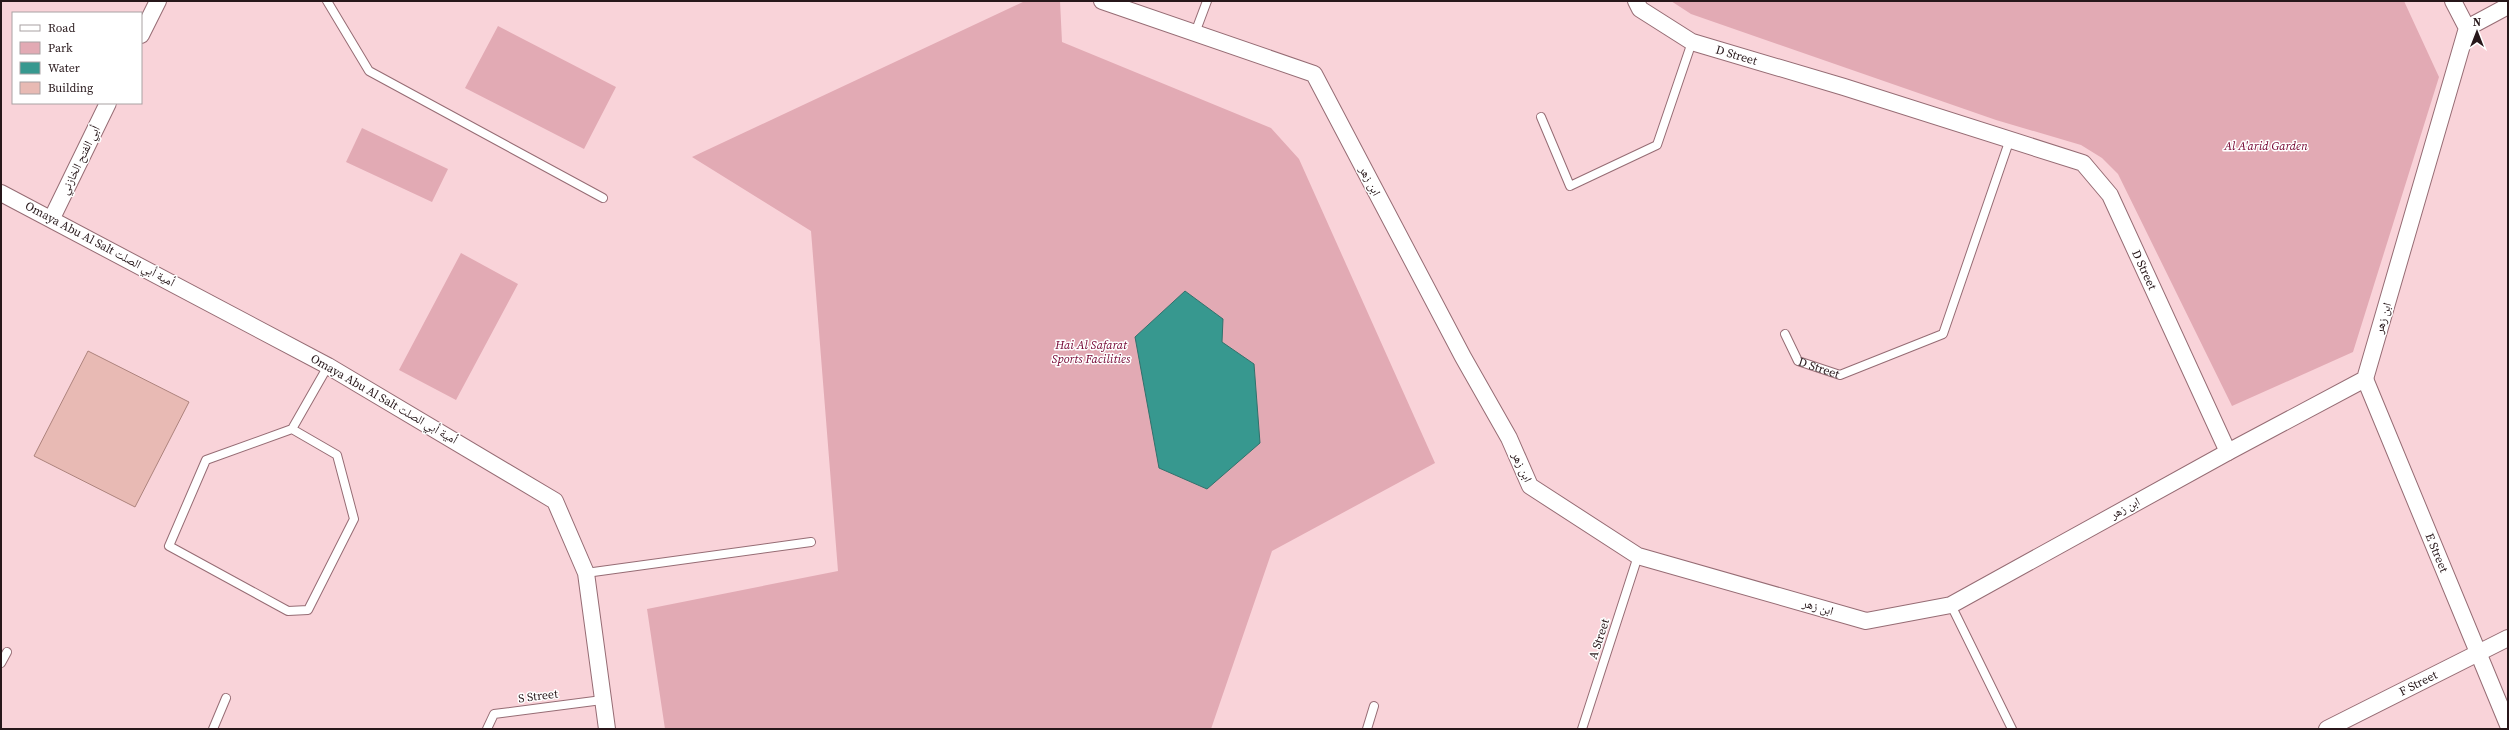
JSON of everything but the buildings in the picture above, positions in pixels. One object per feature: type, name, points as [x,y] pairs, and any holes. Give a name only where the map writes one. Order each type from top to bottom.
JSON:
[{"type":"street","points":[[142,33],[158,1]]},
{"type":"street","name":"ابن زهر","points":[[1102,1],[1314,74],[1463,357],[1509,438],[1530,486],[1638,556],[1866,621],[1951,605],[2228,452],[2365,379],[2467,28]]},
{"type":"street","name":"D Street","points":[[1636,1],[1640,9],[1692,42],[1844,87],[2010,139],[2083,164],[2110,195],[2228,452]]},
{"type":"street","points":[[2453,1],[2467,28],[2508,6]]},
{"type":"street","name":"أبي الفتح الخازني","points":[[52,218],[108,104]]},
{"type":"street","name":"Omaya Abu Al Salt أمية أبي الصلت","points":[[1,192],[328,366],[556,500],[586,573],[607,729]]},
{"type":"street","name":"E Street","points":[[2365,379],[2476,653],[2508,726]]},
{"type":"street","name":"F Street","points":[[2328,729],[2508,638]]},
{"type":"lane","points":[[327,1],[369,72],[603,198]]},
{"type":"lane","points":[[1195,33],[1207,1]]},
{"type":"lane","points":[[1541,117],[1570,186],[1657,145],[1692,42]]},
{"type":"lane","name":"D Street","points":[[1785,334],[1798,361],[1840,374],[1943,334],[2010,139]]},
{"type":"lane","points":[[292,429],[337,455],[354,519],[308,610],[288,611],[168,546],[206,460],[292,429],[328,366]]},
{"type":"lane","points":[[586,573],[811,542]]},
{"type":"lane","name":"A Street","points":[[1582,729],[1638,556]]},
{"type":"lane","points":[[1951,605],[2012,729]]},
{"type":"lane","points":[[1,663],[7,652]]},
{"type":"lane","points":[[213,729],[226,698]]},
{"type":"lane","name":"S Street","points":[[486,729],[494,714],[602,700]]},
{"type":"lane","points":[[1367,729],[1374,706]]},
{"type":"green space","name":"Hai Al Safarat Sports Facilities","points":[[1025,1],[1060,1],[1062,42],[1271,128],[1299,159],[1435,463],[1272,551],[1211,729],[665,729],[647,609],[838,571],[811,231],[692,157]]},
{"type":"green space","name":"Al A'arid Garden","points":[[1671,1],[2404,1],[2439,77],[2353,352],[2232,406],[2118,174],[2102,158],[2081,145],[1996,120],[1691,14]]},
{"type":"green space","points":[[498,26],[616,87],[584,149],[465,88]]},
{"type":"green space","points":[[362,128],[448,169],[432,202],[346,162]]},
{"type":"green space","points":[[461,253],[518,284],[456,400],[399,370]]},
{"type":"water","points":[[1185,291],[1223,319],[1222,342],[1254,364],[1260,443],[1207,489],[1159,468],[1135,337]]}]
